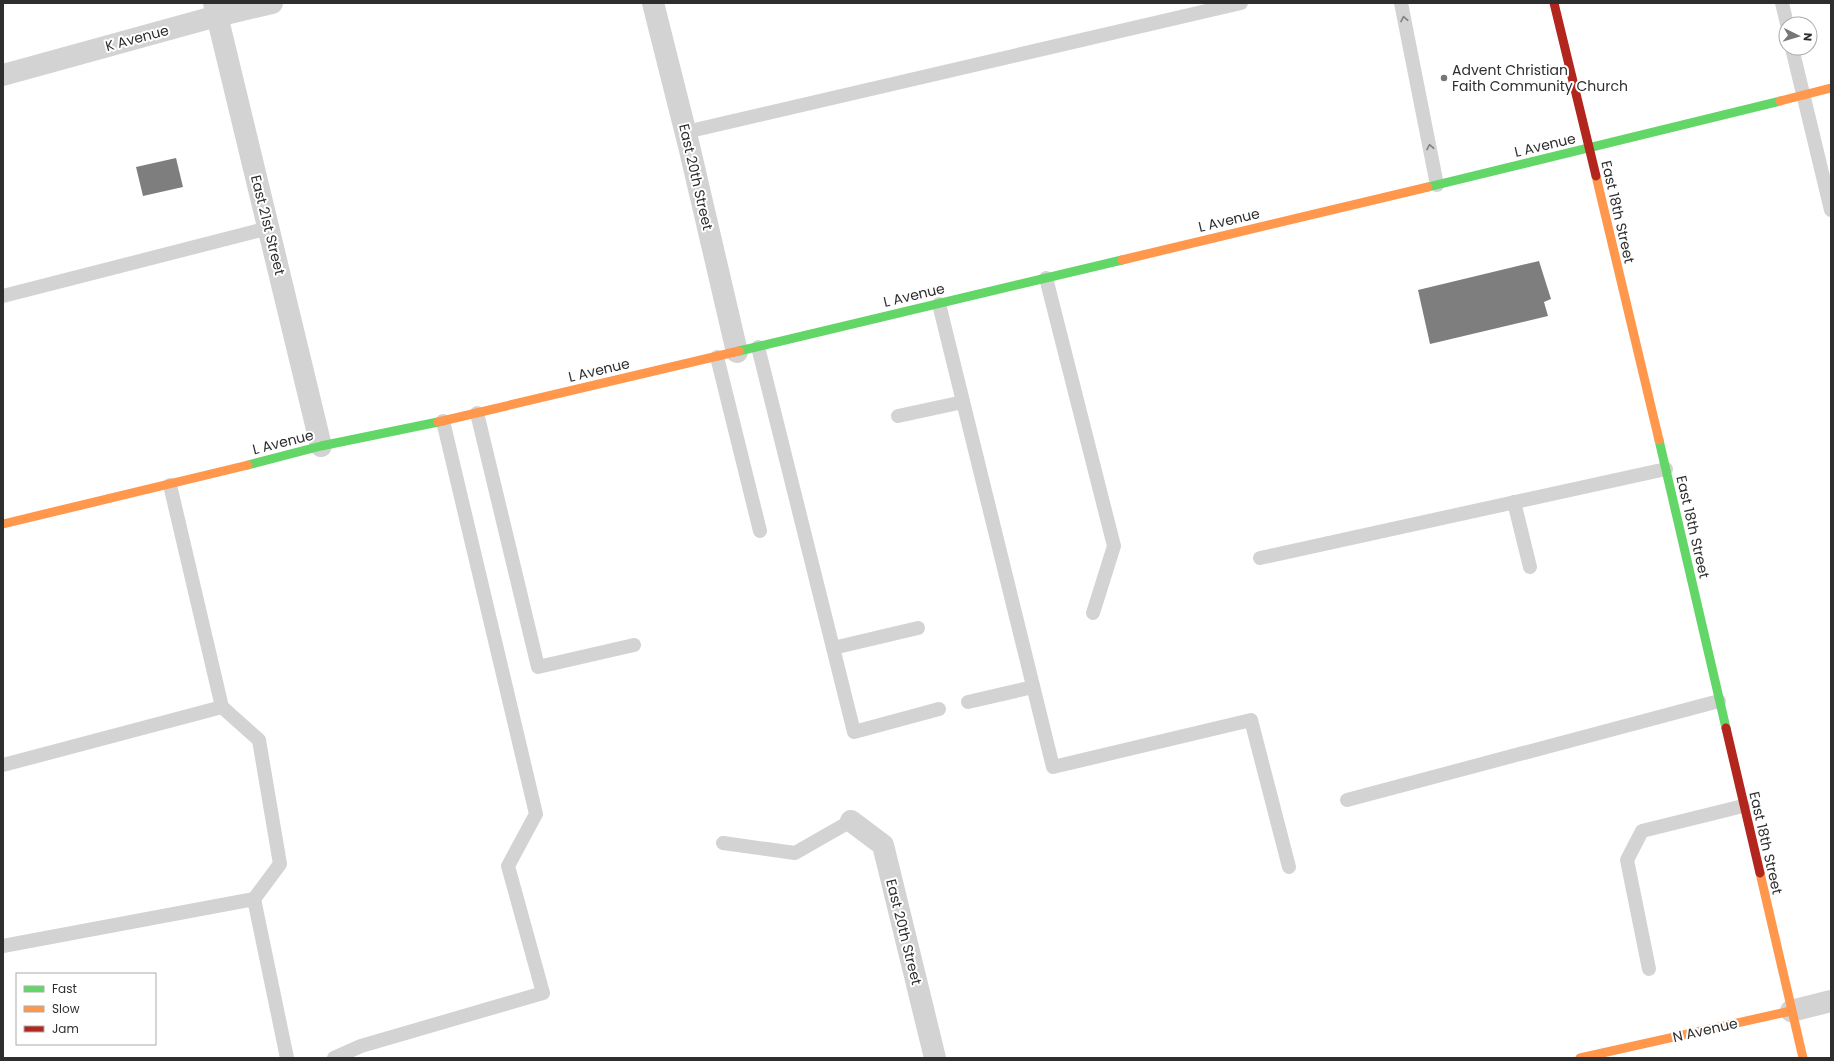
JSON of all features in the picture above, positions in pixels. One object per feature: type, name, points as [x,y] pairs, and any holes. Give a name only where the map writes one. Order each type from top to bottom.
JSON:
[{"type":"street","name":"K Avenue","points":[[3,75],[216,9],[272,3]]},
{"type":"street","name":"East 20th Street","points":[[653,3],[686,132],[727,355]]},
{"type":"street","name":"East 18th Street","points":[[1554,3],[1666,469],[1743,806],[1803,1058]]},
{"type":"street","name":"East 21st Street","points":[[216,9],[321,446]]},
{"type":"street","name":"L Avenue","points":[[3,524],[170,485],[321,446],[443,421],[727,355],[1438,185],[1831,88]]},
{"type":"street","name":"East 20th Street","points":[[851,821],[883,846],[935,1058]]},
{"type":"street","name":"N Avenue","points":[[1580,1058],[1831,1001]]},
{"type":"lane","points":[[686,132],[1241,3]]},
{"type":"lane","points":[[1401,3],[1438,185]]},
{"type":"lane","points":[[1782,3],[1785,16]]},
{"type":"lane","points":[[1794,56],[1831,210]]},
{"type":"lane","points":[[3,296],[269,228]]},
{"type":"lane","points":[[1046,278],[1114,546],[1093,613]]},
{"type":"lane","points":[[939,304],[1053,767],[1251,720],[1289,867]]},
{"type":"lane","points":[[758,347],[854,732],[940,709]]},
{"type":"lane","points":[[727,355],[760,530]]},
{"type":"lane","points":[[898,416],[963,402]]},
{"type":"lane","points":[[477,413],[538,667],[634,645]]},
{"type":"lane","points":[[334,1058],[361,1046],[543,993],[508,866],[536,814],[443,421]]},
{"type":"lane","points":[[1260,558],[1666,469]]},
{"type":"lane","points":[[3,946],[254,899],[280,864],[259,740],[222,707],[170,485]]},
{"type":"lane","points":[[1514,502],[1530,567]]},
{"type":"lane","points":[[833,648],[918,628]]},
{"type":"lane","points":[[968,702],[1033,687]]},
{"type":"lane","points":[[1347,800],[1719,701]]},
{"type":"lane","points":[[3,765],[222,707]]},
{"type":"lane","points":[[1648,969],[1626,860],[1642,831],[1743,806]]},
{"type":"lane","points":[[723,843],[795,852],[851,821]]},
{"type":"lane","points":[[254,899],[287,1058]]},
{"type":"building","points":[[176,158],[183,187],[143,196],[136,167]]},
{"type":"building","points":[[1539,261],[1551,299],[1544,302],[1548,316],[1430,344],[1418,290]]},
{"type":"traffic: fast","points":[[1428,187],[1780,101]]},
{"type":"traffic: fast","points":[[739,351],[1122,260]]},
{"type":"traffic: fast","points":[[248,465],[321,446],[438,422]]},
{"type":"traffic: fast","points":[[1659,440],[1726,728]]},
{"type":"traffic: slow","points":[[1780,101],[1831,88]]},
{"type":"traffic: slow","points":[[1596,176],[1659,440]]},
{"type":"traffic: slow","points":[[1122,260],[1428,187]]},
{"type":"traffic: slow","points":[[438,422],[739,351]]},
{"type":"traffic: slow","points":[[3,524],[248,465]]},
{"type":"traffic: slow","points":[[1760,873],[1803,1058]]},
{"type":"traffic: slow","points":[[1580,1058],[1791,1011]]},
{"type":"traffic: jam","points":[[1554,3],[1596,176]]},
{"type":"traffic: jam","points":[[1726,728],[1760,873]]},
{"type":"place","name":"Advent Christian Faith Community Church","points":[[1444,78]]}]
